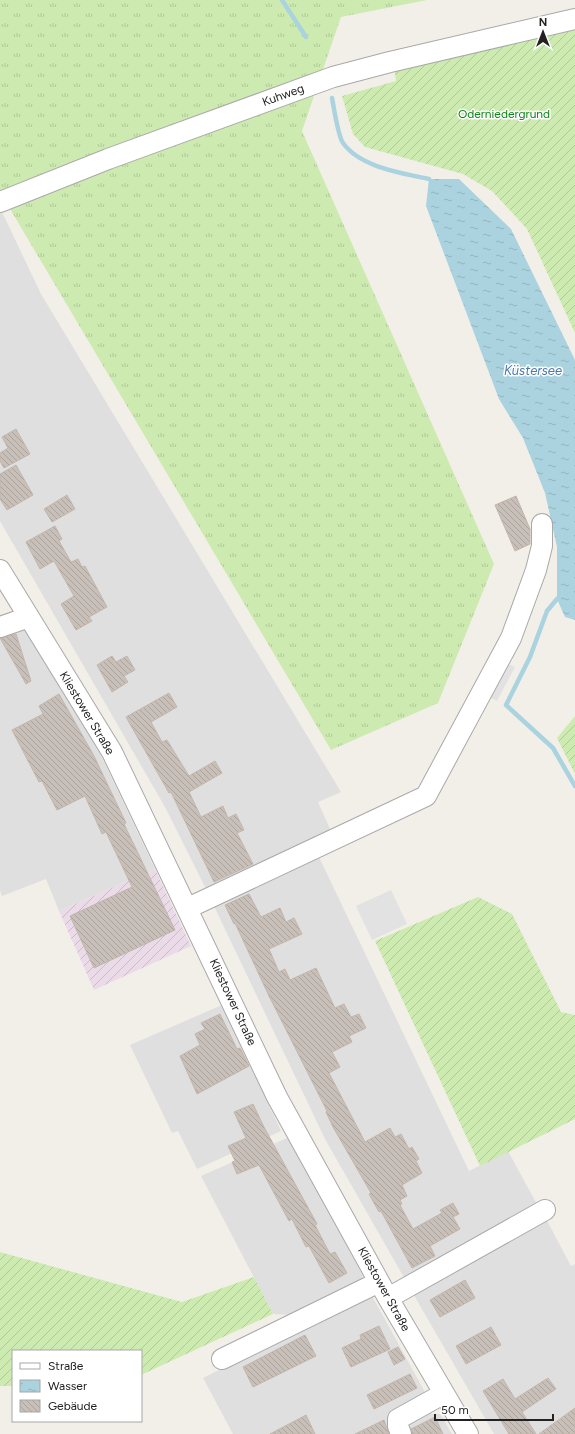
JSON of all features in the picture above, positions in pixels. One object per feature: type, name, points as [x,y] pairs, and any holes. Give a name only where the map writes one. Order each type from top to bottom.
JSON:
[{"type":"street","name":"Kuhweg","points":[[0,202],[108,159],[333,77],[390,62],[575,19]]},
{"type":"street","points":[[188,908],[426,796],[511,638],[536,570],[542,546],[542,524]]},
{"type":"street","name":"Kliestower Straße","points":[[0,570],[112,752],[278,1097],[383,1290],[468,1434]]},
{"type":"street","points":[[0,627],[29,617]]},
{"type":"street","points":[[222,1359],[383,1290],[544,1210]]},
{"type":"street","points":[[401,1434],[398,1426],[398,1419],[443,1394]]},
{"type":"shaded area","points":[[2,212],[41,294],[341,792],[318,802],[331,831],[207,891],[165,807],[0,521],[0,213]]},
{"type":"shaded area","points":[[22,626],[98,749],[155,869],[59,911],[46,879],[2,896],[0,890],[0,634]]},
{"type":"shaded area","points":[[504,662],[515,667],[497,701],[487,696]]},
{"type":"shaded area","points":[[318,855],[469,1171],[508,1151],[539,1208],[406,1281],[325,1139],[213,904]]},
{"type":"shaded area","points":[[155,869],[191,946],[94,990],[59,911]]},
{"type":"shaded area","points":[[391,890],[407,924],[372,940],[356,906]]},
{"type":"shaded area","points":[[222,1005],[281,1131],[197,1169],[178,1131],[172,1133],[130,1045]]},
{"type":"shaded area","points":[[289,1137],[363,1276],[358,1283],[291,1315],[273,1314],[201,1176]]},
{"type":"shaded area","points":[[544,1215],[571,1266],[575,1264],[575,1434],[494,1434],[411,1290]]},
{"type":"shaded area","points":[[371,1294],[426,1394],[424,1399],[432,1414],[440,1414],[452,1434],[233,1434],[203,1378]]},
{"type":"green space","points":[[0,0],[427,0],[341,17],[302,131],[494,564],[438,703],[331,750],[0,192]]},
{"type":"green space","name":"Oderniedergrund","points":[[575,24],[575,333],[527,229],[492,191],[463,174],[365,147],[353,134],[342,96],[396,81],[394,67]]},
{"type":"green space","points":[[575,716],[575,774],[557,738]]},
{"type":"green space","points":[[478,897],[512,914],[561,1012],[575,1015],[575,1119],[480,1166],[375,941]]},
{"type":"green space","points":[[0,1252],[182,1302],[254,1277],[273,1314],[142,1375],[142,1350],[12,1350],[12,1386],[0,1386]]},
{"type":"water","name":"Küstersee","points":[[429,179],[459,179],[511,229],[575,360],[575,620],[565,617],[557,599],[557,547],[545,493],[523,438],[499,399],[426,206]]},
{"type":"building","points":[[16,429],[30,454],[4,468],[0,461],[0,453],[8,448],[2,437]]},
{"type":"building","points":[[16,465],[33,495],[7,510],[0,499],[0,474]]},
{"type":"building","points":[[67,495],[75,509],[52,522],[44,509]]},
{"type":"building","points":[[516,496],[530,529],[530,544],[515,551],[495,505]]},
{"type":"building","points":[[55,526],[62,539],[59,541],[71,562],[78,559],[82,567],[85,566],[107,607],[89,617],[92,621],[76,630],[61,604],[74,596],[54,561],[40,569],[26,542]]},
{"type":"building","points":[[16,634],[31,681],[26,684],[0,638]]},
{"type":"building","points":[[112,656],[116,662],[127,656],[135,670],[124,676],[128,682],[112,692],[97,665]]},
{"type":"building","points":[[169,693],[177,707],[151,722],[162,742],[167,740],[189,776],[215,761],[222,773],[189,792],[201,817],[223,806],[228,818],[236,814],[244,830],[237,833],[253,864],[214,882],[171,792],[169,793],[126,717]]},
{"type":"building","points":[[59,694],[94,756],[126,823],[124,824],[175,930],[94,968],[70,916],[132,887],[106,832],[102,834],[85,796],[57,810],[42,781],[39,782],[12,730],[43,714],[39,706]]},
{"type":"building","points":[[249,894],[261,917],[280,908],[286,922],[294,918],[302,934],[269,949],[279,972],[285,969],[290,980],[316,968],[335,1008],[344,1004],[351,1017],[359,1014],[366,1028],[349,1036],[352,1042],[332,1052],[340,1067],[329,1073],[365,1142],[390,1128],[395,1137],[401,1134],[409,1149],[412,1147],[419,1159],[416,1161],[422,1173],[402,1185],[407,1196],[400,1200],[402,1204],[400,1205],[413,1229],[442,1213],[440,1210],[453,1203],[459,1214],[453,1217],[460,1229],[430,1246],[435,1256],[412,1268],[381,1211],[379,1212],[369,1194],[371,1193],[333,1127],[326,1112],[327,1111],[225,905]]},
{"type":"building","points":[[220,1014],[237,1049],[240,1048],[249,1066],[197,1094],[180,1056],[200,1045],[195,1034],[205,1029],[201,1023]]},
{"type":"building","points":[[253,1104],[317,1224],[315,1225],[330,1254],[335,1252],[347,1273],[329,1283],[309,1246],[306,1247],[292,1219],[289,1221],[259,1165],[237,1174],[232,1162],[235,1161],[228,1146],[246,1138],[234,1112]]},
{"type":"building","points":[[465,1280],[475,1298],[440,1317],[430,1300]]},
{"type":"building","points":[[379,1326],[390,1349],[351,1367],[342,1348],[361,1339],[360,1335]]},
{"type":"building","points":[[491,1327],[501,1345],[466,1364],[456,1346]]},
{"type":"building","points":[[305,1335],[316,1356],[253,1387],[243,1367]]},
{"type":"building","points":[[398,1347],[405,1359],[394,1365],[388,1352]]},
{"type":"building","points":[[410,1374],[417,1388],[374,1409],[367,1395]]},
{"type":"building","points":[[548,1378],[556,1389],[522,1412],[536,1434],[509,1434],[483,1391],[503,1379],[515,1399]]},
{"type":"building","points":[[575,1408],[575,1434],[539,1434]]},
{"type":"building","points":[[306,1415],[315,1434],[270,1434]]},
{"type":"building","points":[[435,1417],[443,1434],[412,1434],[411,1429]]},
{"type":"building","points":[[384,1420],[389,1434],[355,1434]]},
{"type":"waterway","points":[[282,0],[306,37]]},
{"type":"waterway","points":[[332,98],[341,139],[350,151],[360,158],[382,168],[429,179]]},
{"type":"waterway","points":[[557,599],[547,611],[530,657],[506,705],[553,748],[575,786]]}]
